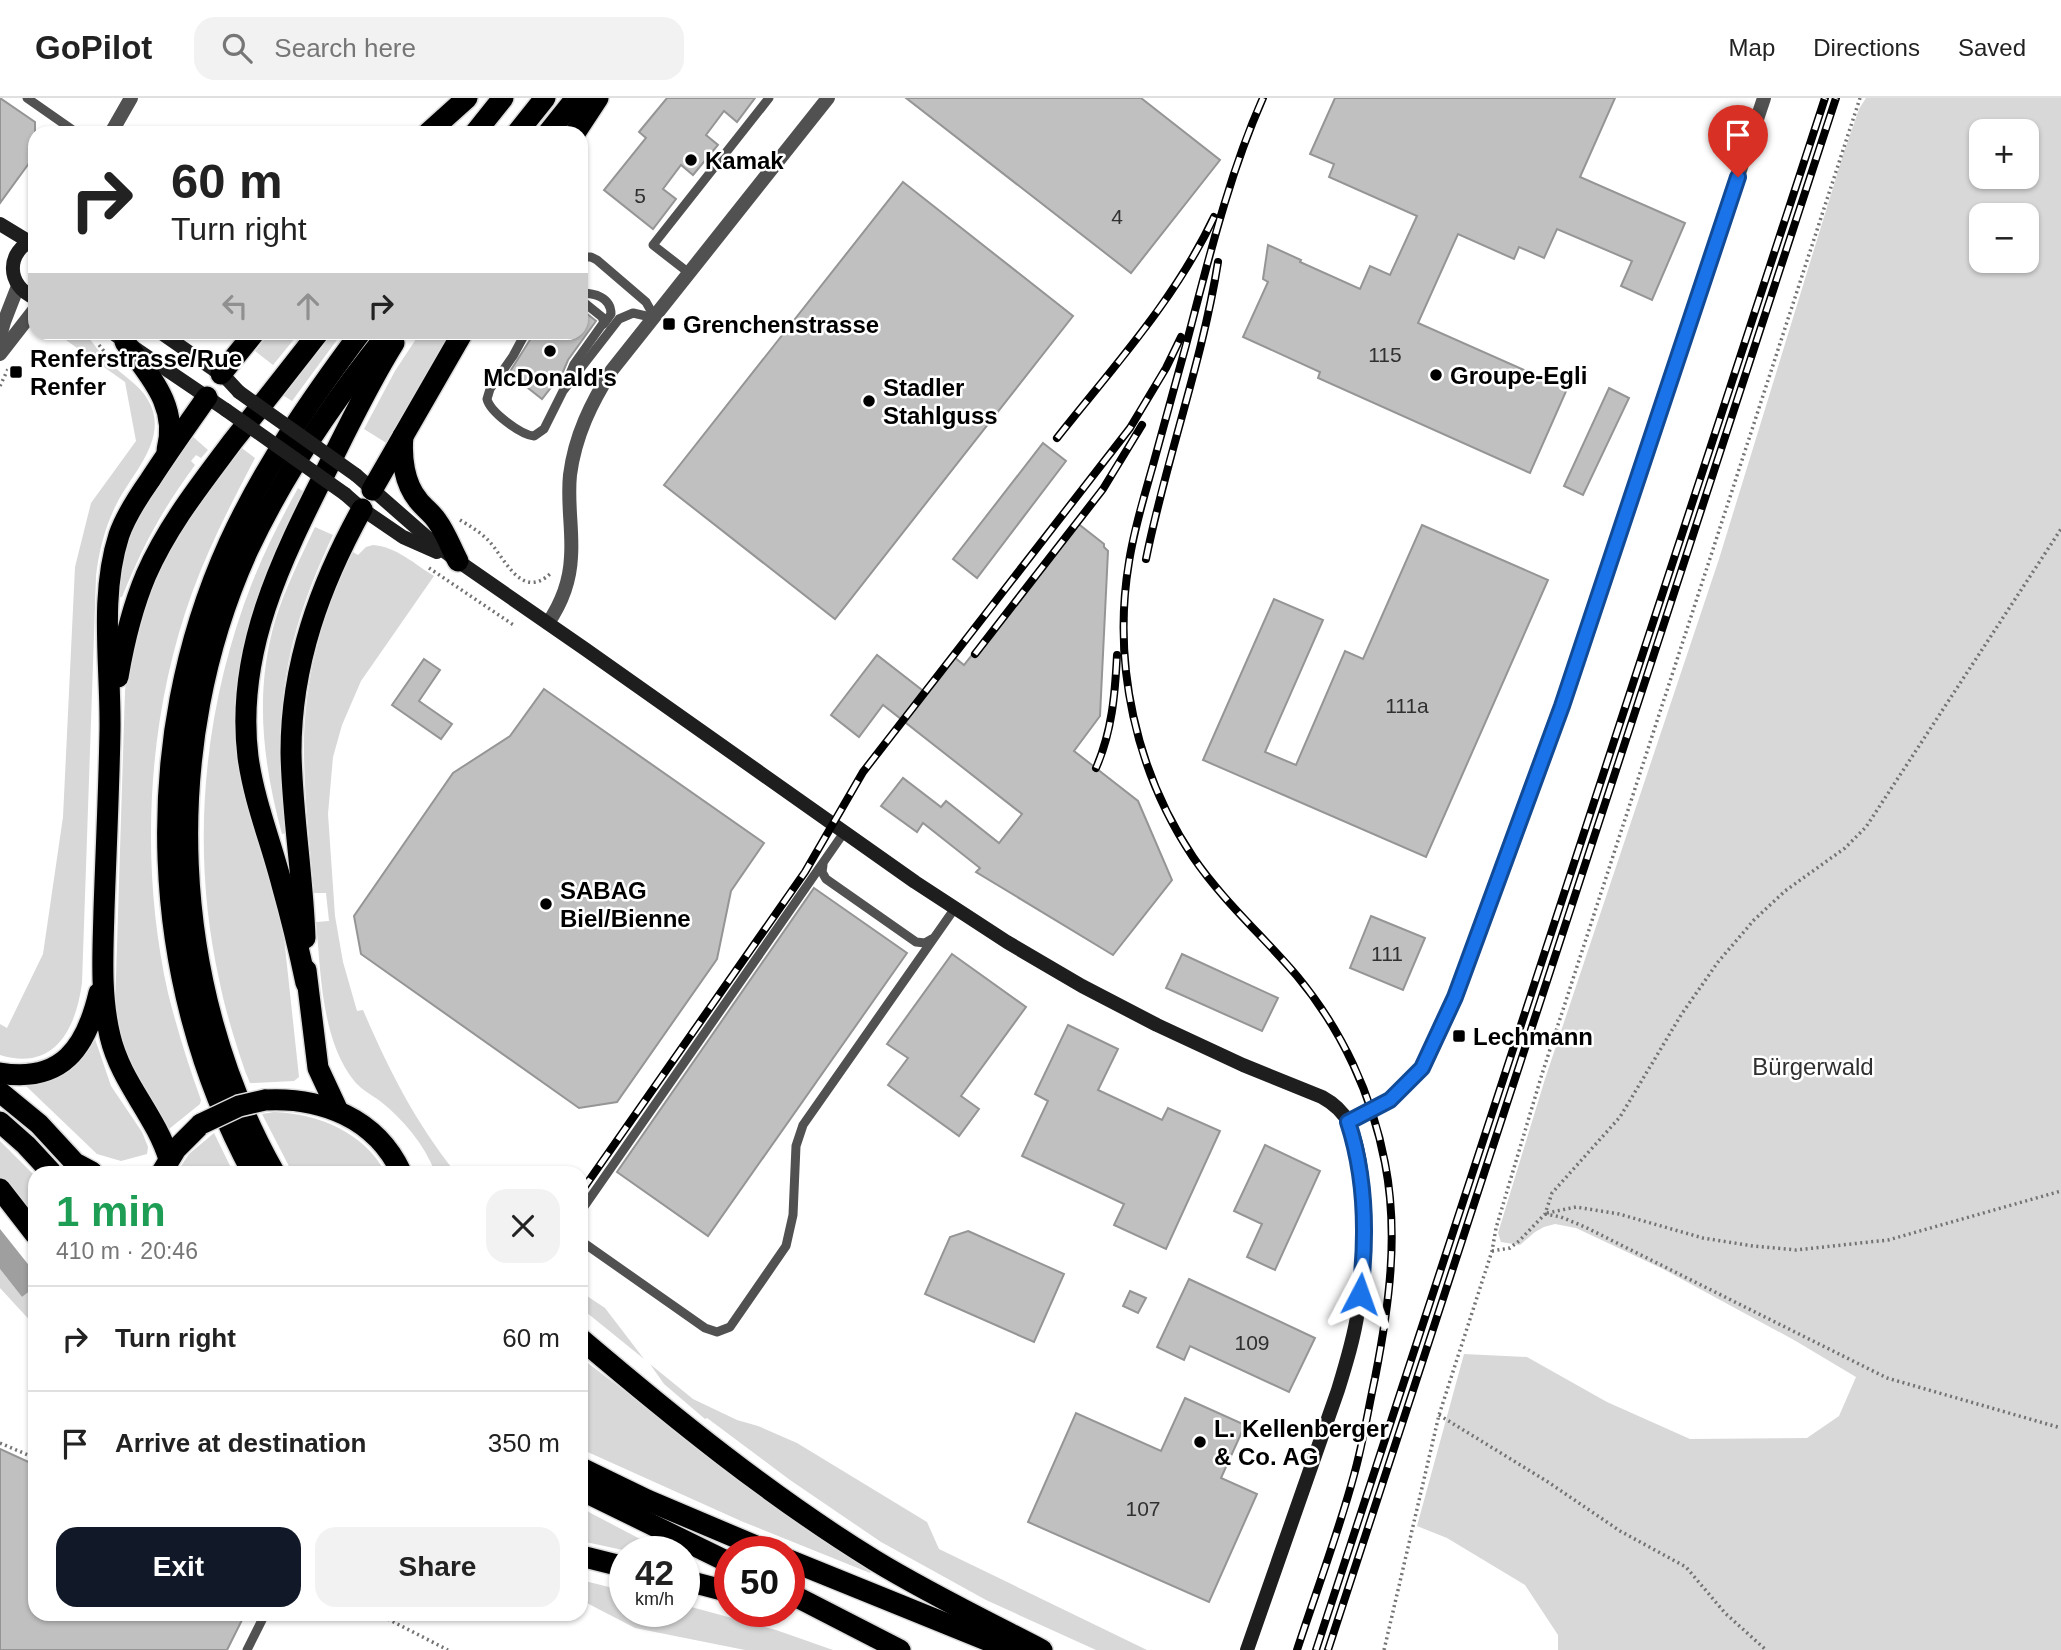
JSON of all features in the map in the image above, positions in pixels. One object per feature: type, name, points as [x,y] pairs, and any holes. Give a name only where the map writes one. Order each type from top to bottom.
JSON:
[{"type":"highway","points":[[436,126],[467,98]]},
{"type":"highway","points":[[481,126],[503,98]]},
{"type":"highway","points":[[523,126],[545,98]]},
{"type":"highway","points":[[554,126],[576,98]]},
{"type":"highway","points":[[580,126],[598,98]]},
{"type":"highway","points":[[120,340],[157,389],[169,414],[170,430],[164,458]]},
{"type":"highway","points":[[165,1166],[163,1140],[128,1083],[117,1059],[109,1032],[102,981],[110,727],[110,582],[120,535],[130,513],[164,458],[250,340]]},
{"type":"highway","points":[[110,727],[127,633],[139,593],[160,546],[197,489],[313,340]]},
{"type":"highway","points":[[248,1166],[228,1127],[204,1064],[178,957],[167,851],[168,795],[174,736],[185,674],[216,574],[229,543],[268,466],[306,407],[355,340]]},
{"type":"highway","points":[[271,1166],[256,1139],[234,1086],[211,1018],[202,976],[188,860],[188,802],[195,733],[209,662],[247,551],[321,420],[382,340]]},
{"type":"highway","points":[[338,1111],[318,1068],[306,983],[282,883],[258,807],[251,771],[246,708],[251,663],[262,613],[278,572],[344,435],[396,340]]},
{"type":"highway","points":[[372,490],[458,340]]},
{"type":"highway","points":[[403,436],[404,466],[410,486],[418,501],[440,524],[458,561]]},
{"type":"highway","points":[[306,983],[303,902],[292,784],[291,749],[297,684],[310,626],[321,593],[337,555],[362,509]]},
{"type":"highway","points":[[0,1073],[37,1073],[70,1056],[90,1025],[102,981]]},
{"type":"highway","points":[[0,1092],[39,1124],[81,1166]]},
{"type":"highway","points":[[165,1166],[201,1124],[239,1106],[265,1100],[301,1100],[338,1111],[364,1127],[388,1151],[397,1166]]},
{"type":"highway","points":[[0,1122],[45,1166]]},
{"type":"highway","points":[[0,1189],[28,1225]]},
{"type":"highway","points":[[588,1345],[676,1419],[807,1517],[875,1561],[1042,1650]]},
{"type":"highway","points":[[588,1471],[732,1536]]},
{"type":"highway","points":[[588,1493],[714,1555]]},
{"type":"highway","points":[[588,1558],[609,1563]]},
{"type":"highway","points":[[805,1566],[1012,1650]]},
{"type":"highway","points":[[805,1601],[900,1650]]},
{"type":"highway","points":[[805,1615],[895,1650]]},
{"type":"main road","points":[[0,224],[28,238]]},
{"type":"main road","points":[[28,243],[18,251],[13,264],[18,286],[28,295]]},
{"type":"main road","points":[[0,253],[13,264]]},
{"type":"main road","points":[[124,340],[217,388],[239,392],[356,475],[437,546],[915,882],[1007,942],[1082,986],[1157,1025],[1242,1065],[1331,1102],[1348,1122],[1357,1148],[1362,1193],[1362,1275],[1358,1313],[1325,1432],[1247,1650]]},
{"type":"main road","points":[[168,340],[217,388],[226,410],[403,537],[458,561]]},
{"type":"main road","points":[[362,509],[372,490]]},
{"type":"street","points":[[115,126],[131,98]]},
{"type":"street","points":[[548,623],[559,606],[567,578],[571,556],[568,496],[570,476],[580,430],[589,410],[612,370],[828,98]]},
{"type":"street","points":[[1348,1122],[1390,1100],[1422,1068],[1455,997],[1562,706],[1764,98]]},
{"type":"street","points":[[0,336],[18,286]]},
{"type":"street","points":[[0,354],[28,318]]},
{"type":"lane","points":[[27,98],[67,126]]},
{"type":"lane","points":[[689,273],[653,245],[769,98]]},
{"type":"lane","points":[[588,257],[592,257],[646,302],[655,318]]},
{"type":"lane","points":[[526,340],[490,389],[486,399],[491,409],[525,434],[534,436],[544,429],[574,364],[611,314],[610,306],[596,294],[588,293]]},
{"type":"lane","points":[[588,306],[603,318],[603,325]]},
{"type":"lane","points":[[563,391],[623,316],[633,313],[655,318]]},
{"type":"lane","points":[[513,356],[522,340]]},
{"type":"lane","points":[[588,1201],[845,831]]},
{"type":"lane","points":[[823,863],[822,872],[826,879],[916,942],[925,943],[936,936]]},
{"type":"lane","points":[[588,1246],[705,1328],[717,1332],[730,1327],[786,1246],[793,1215],[796,1146],[803,1125],[955,908]]},
{"type":"lane","points":[[247,1650],[262,1621]]},
{"type":"path","points":[[1384,1650],[1439,1415],[1492,1251],[1496,1228],[1546,1061],[1860,98]]},
{"type":"path","points":[[452,514],[486,539],[503,563],[520,578],[537,581],[552,571],[567,578]]},
{"type":"path","points":[[1492,1251],[1510,1248],[1545,1214],[1552,1193],[1620,1117],[1681,1015],[1718,962],[1754,920],[1785,891],[1845,848],[1866,827],[2061,529]]},
{"type":"path","points":[[420,562],[515,626]]},
{"type":"path","points":[[1545,1214],[1576,1206],[1619,1214],[1703,1238],[1796,1250],[1888,1240],[2061,1191]]},
{"type":"path","points":[[1545,1214],[1585,1227],[1887,1378],[2061,1428]]},
{"type":"path","points":[[1439,1415],[1548,1482],[1619,1531],[1686,1567],[1725,1613],[1766,1650]]},
{"type":"path","points":[[0,1443],[28,1455]]},
{"type":"path","points":[[392,1621],[449,1650]]},
{"type":"green space","name":"Bürgerwald","points":[[1866,98],[2061,98],[2061,1650],[1558,1650],[1558,1635],[1525,1585],[1447,1538],[1417,1526],[1464,1354],[1527,1357],[1607,1402],[1690,1439],[1807,1438],[1839,1416],[1856,1377],[1663,1269],[1576,1228],[1555,1224],[1544,1227],[1520,1245],[1501,1242],[1498,1233],[1545,1079],[1719,559],[1859,109]]},
{"type":"green space","points":[[66,340],[90,340],[106,360],[144,394],[154,414],[155,427],[147,454],[109,521],[96,576],[82,983],[79,1000],[68,1030],[49,1052],[19,1059],[0,1055],[0,1024],[7,1028],[43,954],[63,817],[75,567],[91,503],[136,441],[125,382]]},
{"type":"green space","points":[[264,340],[293,340],[273,365],[255,351]]},
{"type":"green space","points":[[323,340],[337,340],[292,401],[281,394]]},
{"type":"green space","points":[[415,340],[450,340],[388,444],[364,429],[395,371]]},
{"type":"green space","points":[[191,435],[208,450],[201,458],[196,455],[191,461],[195,465],[163,513],[122,597],[118,597],[119,569],[135,519]]},
{"type":"green space","points":[[239,446],[255,458],[213,541],[192,593],[165,690],[157,740],[151,842],[159,944],[171,1006],[201,1100],[200,1104],[169,1129],[124,1058],[115,1009],[125,691],[137,625],[167,550]]},
{"type":"green space","points":[[298,488],[307,494],[242,677],[282,919],[299,1077],[294,1081],[250,1083],[224,1002],[210,930],[205,879],[206,779],[212,729],[235,631],[262,559]]},
{"type":"green space","points":[[315,527],[333,535],[313,580],[297,628],[286,676],[282,726],[287,833],[282,834],[266,755],[263,702],[265,675],[268,648],[279,609]]},
{"type":"green space","points":[[381,546],[397,552],[434,576],[361,681],[342,725],[333,757],[328,814],[335,916],[343,962],[357,1011],[363,1010],[403,1094],[451,1166],[432,1166],[405,1124],[355,1082],[335,1047],[322,984],[316,922],[329,921],[326,893],[314,893],[304,766],[307,697],[317,647],[332,598],[353,552],[358,555],[366,547]]},
{"type":"green space","points":[[95,1039],[111,1086],[142,1132],[148,1147],[147,1154],[121,1161],[97,1154],[25,1084]]},
{"type":"green space","points":[[274,1112],[323,1121],[365,1146],[381,1166],[289,1166],[262,1114]]},
{"type":"green space","points":[[214,1133],[230,1166],[181,1166],[189,1154]]},
{"type":"green space","points":[[0,1141],[28,1169],[28,1213],[0,1179]]},
{"type":"green space","points":[[0,1269],[22,1297],[28,1292],[28,1318],[0,1288]]},
{"type":"green space","points":[[588,1297],[605,1308],[644,1359],[588,1314]]},
{"type":"green space","points":[[588,1363],[872,1570],[870,1573],[805,1547],[805,1536],[778,1536],[588,1452]]},
{"type":"green space","points":[[650,1364],[693,1399],[737,1420],[797,1443],[927,1522],[939,1549],[1147,1650],[1096,1650],[986,1600],[881,1542],[705,1419],[664,1384]]},
{"type":"green space","points":[[588,1512],[634,1536],[609,1536],[609,1547],[588,1543]]},
{"type":"green space","points":[[588,1582],[609,1587],[609,1615],[588,1604]]},
{"type":"green space","points":[[700,1609],[714,1613],[714,1627],[765,1627],[833,1650],[745,1650],[633,1627],[700,1627]]},
{"type":"shaded area","points":[[0,1229],[28,1264],[28,1292],[22,1297],[0,1269]]},
{"type":"building","points":[[0,98],[35,122],[35,126],[28,126],[28,165],[0,203]]},
{"type":"building","points":[[667,98],[755,98],[737,122],[724,111],[706,135],[718,145],[693,175],[681,165],[663,189],[676,199],[653,229],[604,190],[646,138],[639,132]]},
{"type":"building","points":[[906,98],[1141,98],[1220,160],[1131,273]]},
{"type":"building","points":[[1335,98],[1615,98],[1580,177],[1685,223],[1652,300],[1621,286],[1632,261],[1557,229],[1544,258],[1519,247],[1514,259],[1458,234],[1418,323],[1567,389],[1530,473],[1318,378],[1320,372],[1243,337],[1268,282],[1263,279],[1268,245],[1360,289],[1370,266],[1390,275],[1417,216],[1329,177],[1334,164],[1310,154]]},
{"type":"building","name":"Stadler Stahlguss","points":[[903,182],[1073,316],[835,619],[664,485]]},
{"type":"building","name":"McDonald's","points":[[588,315],[596,321],[588,332]]},
{"type":"building","name":"McDonald's","points":[[530,340],[582,340],[542,399],[509,373]]},
{"type":"building","points":[[1609,388],[1629,398],[1583,495],[1564,486]]},
{"type":"building","points":[[1043,443],[1066,461],[977,578],[953,559]]},
{"type":"building","points":[[1076,522],[1104,544],[1108,551],[1100,716],[1074,751],[1138,801],[1172,880],[1113,955],[976,872],[980,868],[923,823],[917,832],[881,806],[903,778],[941,807],[946,801],[999,843],[1022,814],[883,705],[859,737],[831,715],[877,655],[926,693],[954,657],[964,665]]},
{"type":"building","points":[[1422,525],[1548,580],[1426,857],[1203,760],[1274,599],[1323,620],[1265,752],[1296,765],[1345,651],[1363,659]]},
{"type":"building","points":[[424,659],[440,670],[419,701],[452,724],[441,739],[392,705]]},
{"type":"building","name":"SABAG Biel/Bienne","points":[[544,689],[764,843],[731,891],[717,959],[617,1102],[579,1108],[361,954],[354,916],[453,773],[510,736]]},
{"type":"building","points":[[814,888],[907,953],[708,1236],[617,1172]]},
{"type":"building","points":[[1371,916],[1425,938],[1403,990],[1350,968]]},
{"type":"building","points":[[952,954],[1026,1007],[961,1096],[979,1109],[959,1136],[888,1085],[908,1058],[887,1044]]},
{"type":"building","points":[[1182,954],[1278,998],[1262,1031],[1166,988]]},
{"type":"building","points":[[1068,1025],[1118,1049],[1098,1090],[1162,1120],[1168,1108],[1220,1131],[1166,1249],[1114,1225],[1124,1204],[1022,1156],[1048,1101],[1035,1094]]},
{"type":"building","points":[[1265,1145],[1320,1171],[1275,1270],[1247,1257],[1262,1224],[1234,1211]]},
{"type":"building","points":[[968,1231],[1064,1274],[1034,1342],[925,1294],[950,1237]]},
{"type":"building","points":[[1189,1279],[1315,1338],[1289,1392],[1190,1346],[1184,1360],[1157,1347]]},
{"type":"building","points":[[1130,1291],[1146,1298],[1138,1313],[1123,1306]]},
{"type":"building","points":[[1185,1398],[1245,1425],[1221,1478],[1257,1494],[1209,1602],[1028,1522],[1076,1413],[1161,1451]]},
{"type":"building","points":[[0,1449],[28,1462],[28,1621],[242,1621],[227,1650],[0,1650]]},
{"type":"railway","points":[[1263,98],[1239,158],[1220,220],[1140,513],[1129,562],[1124,639],[1133,716],[1143,753],[1173,824],[1205,873],[1297,976],[1328,1018],[1363,1088],[1385,1163],[1392,1244],[1380,1351],[1354,1475],[1297,1650]]},
{"type":"railway","points":[[1316,1650],[1825,98]]},
{"type":"railway","points":[[1328,1650],[1836,98]]},
{"type":"railway","points":[[1057,438],[1162,305],[1181,277],[1214,217]]},
{"type":"railway","points":[[1146,559],[1203,337],[1218,262]]},
{"type":"railway","points":[[588,1182],[805,872],[863,772],[1130,428],[1181,337]]},
{"type":"railway","points":[[975,654],[1103,489],[1142,425]]},
{"type":"railway","points":[[1096,768],[1112,713],[1117,655]]},
{"type":"place","name":"Kamak","points":[[691,160]]},
{"type":"place","name":"Grenchenstrasse","points":[[669,324]]},
{"type":"place","name":"McDonald's","points":[[550,351]]},
{"type":"place","name":"Renferstrasse/Rue Renfer","points":[[16,372]]},
{"type":"place","name":"Groupe-Egli","points":[[1436,375]]},
{"type":"place","name":"Stadler Stahlguss","points":[[869,401]]},
{"type":"place","name":"SABAG Biel/Bienne","points":[[546,904]]},
{"type":"place","name":"Lechmann","points":[[1459,1036]]},
{"type":"place","name":"L. Kellenberger & Co. AG","points":[[1200,1442]]},
{"type":"route","points":[[1360,1294],[1362,1179],[1357,1148],[1348,1122],[1390,1100],[1422,1068],[1455,997],[1562,706],[1738,177]]}]
